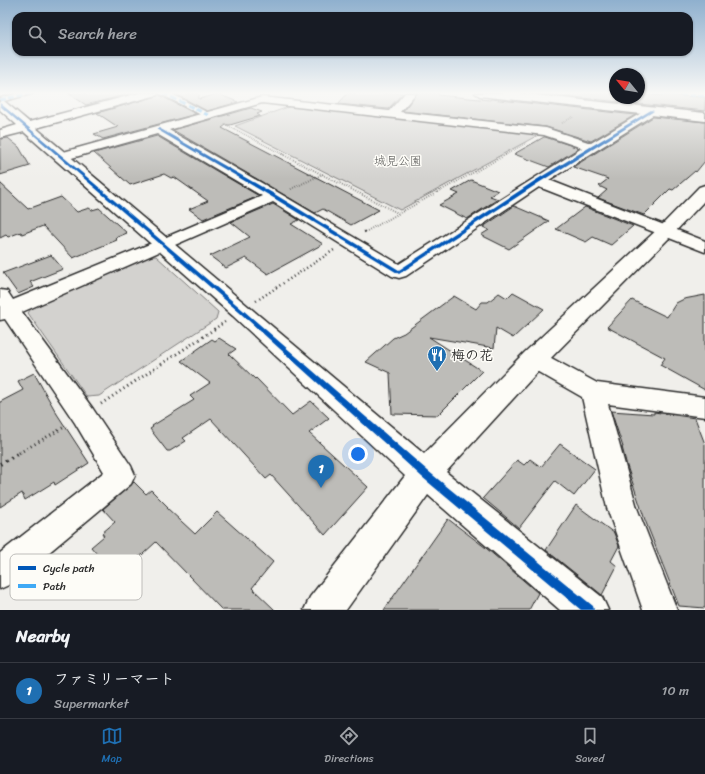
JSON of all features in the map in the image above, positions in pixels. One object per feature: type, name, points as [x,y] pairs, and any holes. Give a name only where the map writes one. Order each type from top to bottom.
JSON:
[{"type":"street","points":[[21,121],[241,311],[425,474],[589,610]]},
{"type":"street","points":[[0,134],[48,121]]},
{"type":"street","points":[[61,157],[187,121]]},
{"type":"street","points":[[451,121],[546,132],[593,148]]},
{"type":"street","points":[[158,129],[274,196],[399,272],[538,181],[635,121]]},
{"type":"street","points":[[538,181],[705,247]]},
{"type":"street","points":[[323,610],[425,474],[534,359],[666,231],[705,190]]},
{"type":"street","points":[[23,554],[121,475],[84,416],[3,306],[163,245],[274,196]]},
{"type":"street","points":[[534,359],[593,392],[705,407]]},
{"type":"street","points":[[593,392],[622,508],[660,610]]},
{"type":"street","points":[[0,573],[10,565]]},
{"type":"path","points":[[219,121],[398,213]]},
{"type":"path","points":[[0,464],[84,416],[348,241],[565,121]]},
{"type":"path","points":[[274,196],[323,174]]},
{"type":"green space","name":"城見公園","points":[[248,121],[429,121],[540,134],[400,210],[235,126]]},
{"type":"green space","points":[[156,256],[218,312],[216,319],[99,396],[87,397],[28,313],[33,306],[148,257]]},
{"type":"building","points":[[110,121],[168,121],[103,139],[94,134],[118,127]]},
{"type":"building","points":[[203,121],[242,121],[226,125],[222,128],[379,210],[351,225],[323,209],[315,213],[173,130]]},
{"type":"building","points":[[497,121],[624,121],[591,141],[546,127]]},
{"type":"building","points":[[646,121],[705,122],[705,161],[696,172],[695,171],[673,190],[670,189],[644,215],[598,198],[607,190],[599,186],[608,179],[573,167]]},
{"type":"building","points":[[157,136],[259,196],[203,219],[189,209],[208,201],[174,177],[171,178],[164,174],[130,185],[94,153]]},
{"type":"building","points":[[544,137],[579,148],[549,167],[514,154]]},
{"type":"building","points":[[8,138],[19,147],[30,166],[0,175],[0,139]]},
{"type":"building","points":[[471,180],[498,191],[490,196],[498,199],[467,219],[439,205],[459,194],[452,191]]},
{"type":"building","points":[[0,183],[28,209],[61,197],[77,212],[89,208],[92,210],[99,208],[127,233],[115,238],[117,240],[73,258],[43,226],[22,234],[21,232],[8,237],[6,235],[0,238]]},
{"type":"building","points":[[273,204],[299,220],[291,224],[323,244],[268,274],[246,258],[226,268],[210,256],[250,237],[231,222]]},
{"type":"building","points":[[514,206],[549,221],[509,249],[481,235],[489,230],[483,227]]},
{"type":"building","points":[[585,207],[633,226],[611,245],[593,237],[586,242],[556,229]]},
{"type":"building","points":[[51,255],[63,269],[30,282],[34,287],[18,294],[3,273]]},
{"type":"building","points":[[513,292],[544,309],[513,338],[496,328],[494,348],[429,337],[482,371],[438,415],[392,414],[390,373],[366,362],[393,338],[404,333],[454,296],[476,309],[482,302],[488,302],[499,293],[507,298]]},
{"type":"building","points":[[705,295],[705,390],[660,365],[665,358],[607,327],[632,300],[667,317],[676,303],[684,299]]},
{"type":"building","points":[[219,338],[236,349],[229,354],[255,379],[256,378],[292,415],[311,401],[329,418],[309,433],[368,487],[325,535],[271,475],[266,479],[211,419],[183,438],[186,441],[170,451],[167,451],[150,429],[153,427],[152,426],[194,400],[190,396],[210,383],[181,361],[212,339],[215,341]]},
{"type":"building","points":[[34,373],[57,414],[89,463],[55,485],[54,482],[25,500],[22,493],[0,507],[0,402],[23,390],[18,381]]},
{"type":"building","points":[[611,411],[654,414],[654,412],[695,418],[705,444],[705,608],[679,606],[645,520]]},
{"type":"building","points":[[560,444],[595,469],[574,496],[555,481],[519,528],[483,498],[517,460],[524,465],[530,459],[541,467]]},
{"type":"building","points":[[134,482],[146,494],[151,490],[168,507],[167,508],[195,534],[217,512],[273,562],[252,588],[275,610],[222,610],[156,542],[142,555],[97,554],[91,547],[104,536],[102,533],[115,522],[103,509]]},
{"type":"building","points":[[576,505],[614,533],[619,546],[611,561],[617,566],[602,595],[546,550]]},
{"type":"building","points":[[448,519],[486,548],[538,593],[529,610],[384,610]]},
{"type":"cycle path","points":[[20,121],[241,311],[425,474],[589,610]]},
{"type":"cycle path","points":[[158,129],[274,196],[399,272],[538,181],[635,121]]},
{"type":"place","name":"梅の花","points":[[437,372]]},
{"type":"place","name":"ファミリーマート","points":[[321,488]]}]
